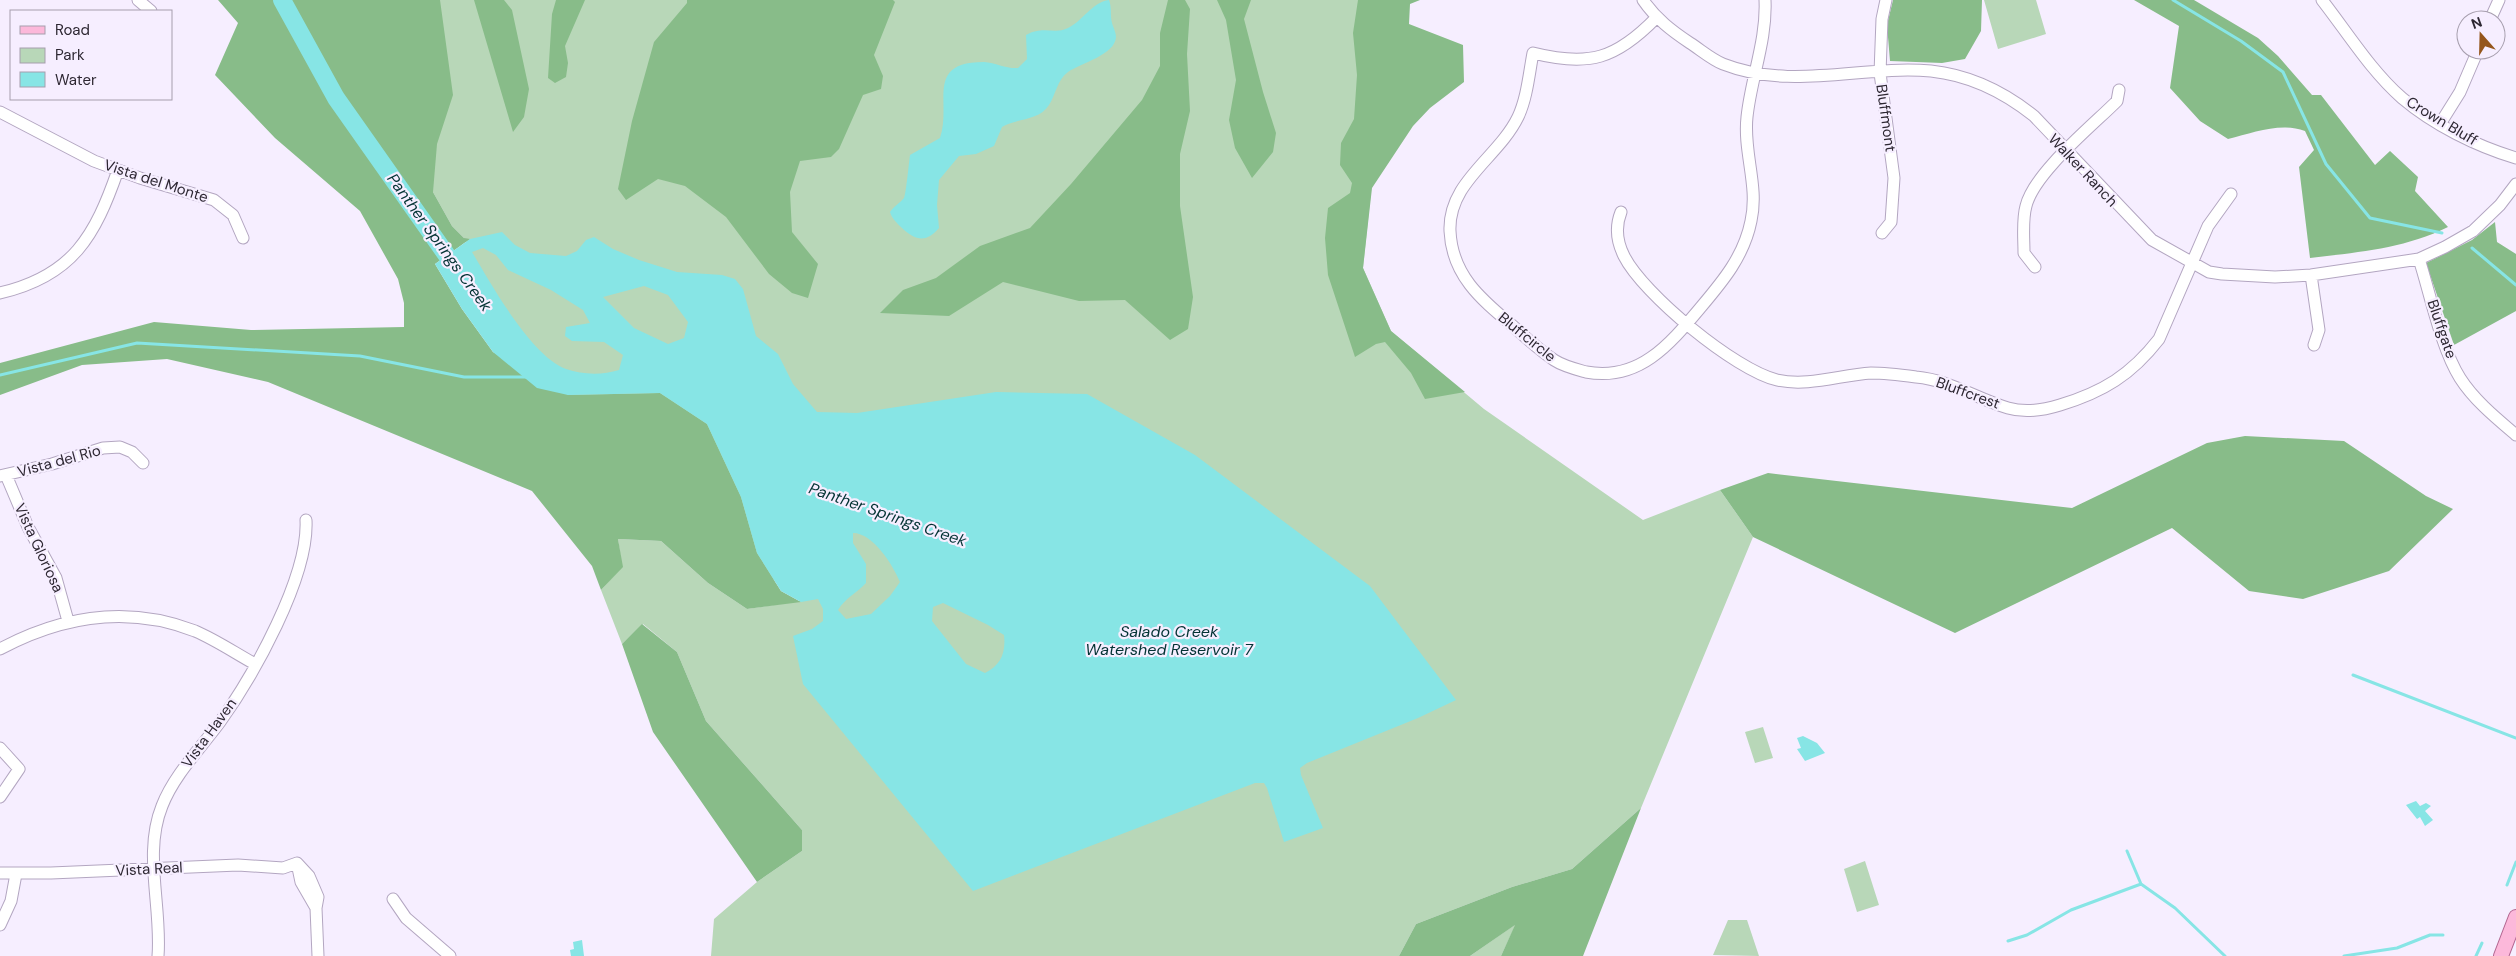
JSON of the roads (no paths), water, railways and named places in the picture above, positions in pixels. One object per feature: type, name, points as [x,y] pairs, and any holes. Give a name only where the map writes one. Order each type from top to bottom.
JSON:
[{"type":"main road","points":[[2513,924],[2516,944]]},
{"type":"main road","points":[[2501,956],[2513,924]]},
{"type":"street","points":[[138,0],[150,10]]},
{"type":"street","name":"Walker Ranch","points":[[1643,0],[1656,18],[1717,61],[1756,73],[1794,77],[1932,71],[1968,79],[1986,86],[2011,99],[2034,116],[2140,230],[2165,249],[2209,272],[2275,278],[2311,275],[2419,259],[2445,248],[2472,231],[2500,205],[2516,184]]},
{"type":"street","name":"Bluffcircle","points":[[1656,18],[1637,37],[1606,56],[1576,61],[1533,53],[1525,96],[1518,116],[1509,132],[1462,187],[1454,209],[1450,230],[1457,265],[1467,284],[1480,299],[1555,361],[1576,370],[1611,374],[1635,368],[1659,353],[1687,324],[1732,269],[1749,232],[1754,191],[1746,132],[1749,103],[1764,25],[1765,0]]},
{"type":"street","name":"Bluffmont","points":[[1882,233],[1891,222],[1894,178],[1880,73],[1882,19],[1886,0]]},
{"type":"street","name":"Crown Bluff","points":[[2322,0],[2374,68],[2401,97],[2440,124],[2467,139],[2516,158]]},
{"type":"street","points":[[2440,124],[2460,92],[2474,60]]},
{"type":"street","points":[[2036,267],[2024,252],[2025,207],[2032,189],[2117,101],[2119,90]]},
{"type":"street","name":"Vista del Monte","points":[[0,112],[94,161],[214,200],[233,215],[243,238]]},
{"type":"street","points":[[0,293],[40,279],[75,254],[100,219],[118,170]]},
{"type":"street","name":"Bluffcrest","points":[[1621,212],[1618,220],[1617,234],[1628,265],[1645,285],[1687,324],[1747,368],[1779,380],[1802,382],[1871,373],[1918,377],[1956,386],[2009,409],[2045,410],[2088,397],[2104,389],[2147,355],[2159,339],[2208,226],[2231,194]]},
{"type":"street","name":"Bluffgate","points":[[2419,259],[2452,360],[2460,378],[2516,435]]},
{"type":"street","points":[[2311,275],[2319,330],[2314,346]]},
{"type":"street","name":"Vista del Rio","points":[[3,476],[45,466],[103,448],[120,447],[132,452],[143,462]]},
{"type":"street","name":"Vista Gloriosa","points":[[3,476],[56,578],[68,621]]},
{"type":"street","name":"Vista Haven","points":[[158,956],[154,868],[155,830],[166,795],[221,720],[255,664],[282,611],[305,547],[306,520]]},
{"type":"street","points":[[0,650],[40,630],[68,621],[101,616],[122,616],[165,621],[214,640],[255,664]]},
{"type":"street","points":[[0,748],[19,768],[0,798]]},
{"type":"street","name":"Vista Real","points":[[0,873],[16,874],[238,865],[283,868],[297,863],[301,882],[316,908],[318,956]]},
{"type":"street","points":[[0,925],[11,901],[16,874]]},
{"type":"street","points":[[393,899],[406,918],[450,956]]},
{"type":"water","points":[[1109,0],[1111,20],[1116,33],[1114,43],[1110,49],[1064,75],[1049,105],[1040,114],[1002,127],[994,146],[976,154],[959,156],[939,180],[937,205],[939,228],[934,233],[925,238],[916,238],[902,228],[893,219],[890,212],[904,198],[910,155],[940,138],[943,125],[944,87],[947,77],[954,69],[965,64],[984,62],[1018,68],[1027,59],[1026,35],[1044,30],[1058,31],[1068,28],[1098,4]]},
{"type":"water","name":"Salado Creek Watershed Reservoir 7","points":[[502,232],[515,245],[530,253],[566,256],[577,251],[586,240],[594,237],[613,249],[639,260],[677,272],[722,275],[735,279],[743,289],[756,336],[778,354],[793,384],[817,412],[857,413],[996,392],[1087,394],[1195,455],[1370,586],[1456,700],[1418,718],[1307,763],[1300,768],[1301,775],[1323,828],[1284,842],[1267,788],[1264,783],[1255,783],[973,891],[803,684],[793,636],[812,629],[823,621],[823,609],[818,599],[801,602],[781,591],[757,553],[741,497],[707,424],[660,393],[568,395],[537,388],[493,352],[462,309],[435,264],[470,239]],"holes":[[[483,248],[496,255],[508,270],[551,290],[583,310],[590,323],[566,327],[565,336],[572,341],[604,342],[623,355],[619,370],[586,373],[566,369],[553,362],[539,350],[513,318],[472,252]],[[644,286],[668,295],[688,322],[684,338],[668,344],[634,328],[603,297]],[[853,533],[868,538],[893,567],[900,582],[890,596],[871,614],[846,619],[838,610],[844,602],[866,583],[866,564],[853,543]],[[943,603],[1004,635],[1003,653],[999,662],[985,673],[966,664],[932,621],[933,607]]]},
{"type":"water","points":[[1803,736],[1817,743],[1825,753],[1805,761],[1797,749],[1801,748],[1797,738]]},
{"type":"water","points":[[2416,801],[2420,806],[2426,803],[2431,806],[2425,811],[2433,820],[2425,826],[2420,817],[2417,819],[2406,805]]},
{"type":"water","points":[[582,940],[584,956],[571,956],[570,950],[574,949],[573,942]]},
{"type":"waterway","name":"Panther Springs Creek","points":[[282,0],[336,98],[460,274]]},
{"type":"waterway","points":[[2173,0],[2241,41],[2283,72],[2326,164],[2370,218],[2442,233]]},
{"type":"waterway","points":[[2472,248],[2516,285]]},
{"type":"waterway","points":[[0,375],[137,343],[360,356],[464,377],[528,377]]},
{"type":"waterway","points":[[2353,675],[2516,738]]},
{"type":"waterway","points":[[2127,851],[2141,884]]},
{"type":"waterway","points":[[2507,885],[2516,862]]},
{"type":"waterway","points":[[2008,941],[2027,935],[2071,910],[2141,884],[2175,908],[2225,956]]},
{"type":"waterway","points":[[2344,956],[2397,948],[2430,935],[2443,935]]},
{"type":"waterway","points":[[2476,956],[2482,943]]}]
